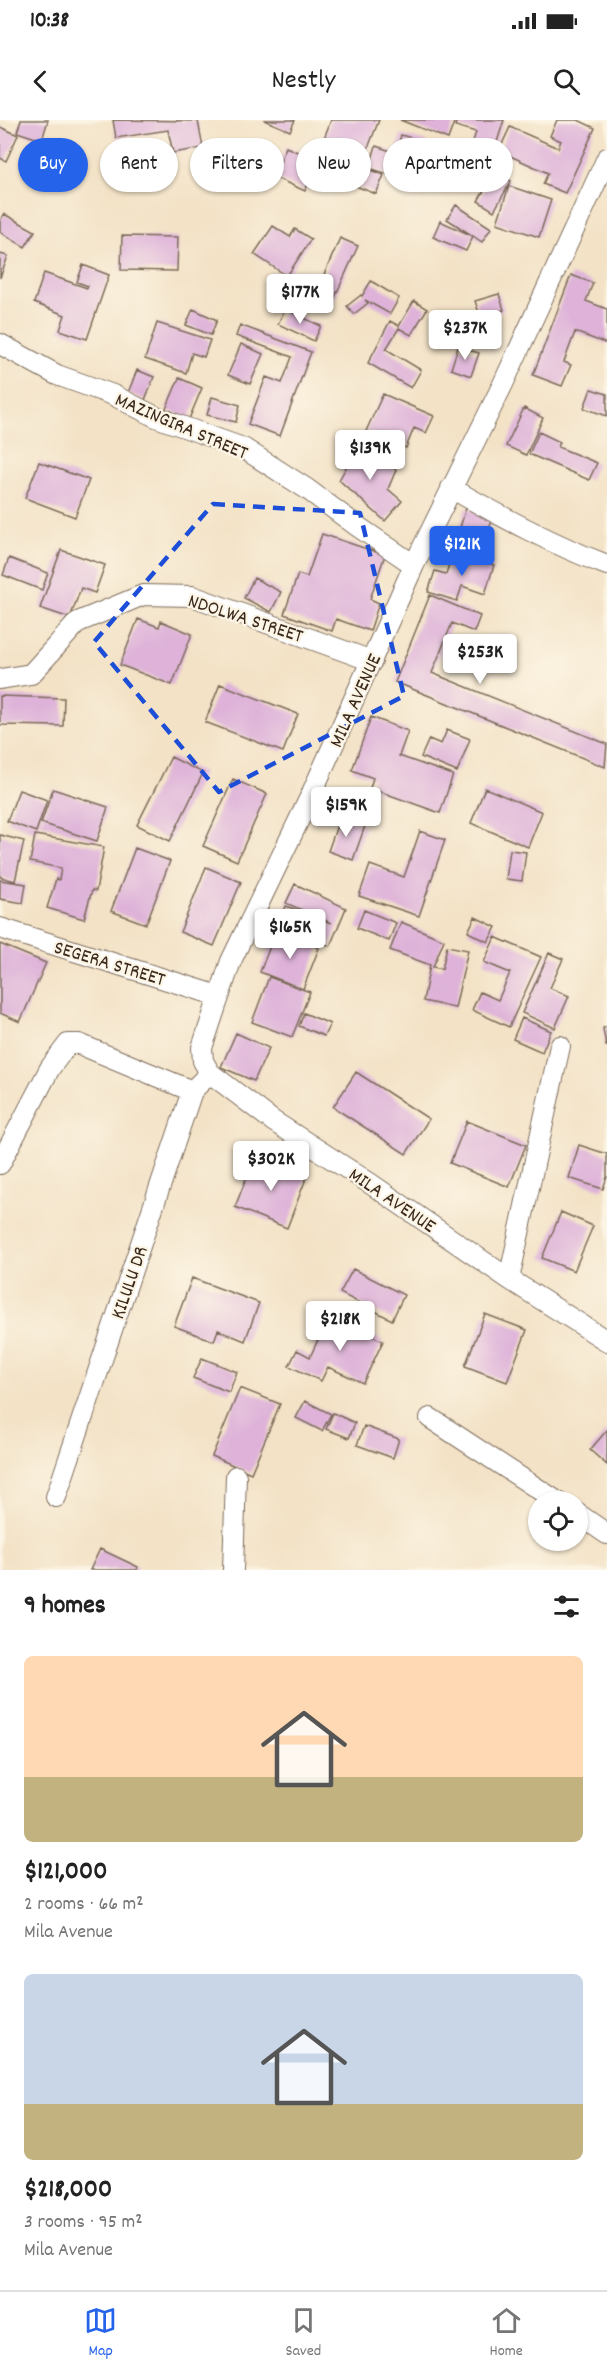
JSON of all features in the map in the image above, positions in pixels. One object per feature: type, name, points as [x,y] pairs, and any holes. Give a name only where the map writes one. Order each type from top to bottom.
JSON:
[{"type":"street","name":"MILA AVENUE","points":[[607,158],[503,384],[414,564],[372,661],[231,961],[202,1048],[203,1062],[210,1074],[273,1120],[607,1341]]},
{"type":"street","name":"MAZINGIRA STREET","points":[[0,344],[57,375],[113,395],[156,417],[243,448],[307,489],[414,564]]},
{"type":"street","points":[[452,488],[501,517],[562,548],[607,565]]},
{"type":"street","name":"NDOLWA STREET","points":[[0,679],[31,674],[78,622],[143,596],[192,596],[372,661]]},
{"type":"street","name":"SEGERA STREET","points":[[0,928],[219,996]]},
{"type":"street","points":[[0,1164],[50,1068],[68,1044],[78,1044],[192,1091]]},
{"type":"street","points":[[509,1278],[560,1046]]},
{"type":"street","name":"KILULU DR","points":[[56,1497],[192,1091],[210,1074]]},
{"type":"street","points":[[430,1418],[541,1491]]},
{"type":"street","points":[[233,1570],[236,1476]]},
{"type":"street","points":[[588,1521],[607,1534]]},
{"type":"highlighted area","points":[[213,504],[360,513],[404,696],[219,792],[94,642]]},
{"type":"building","points":[[21,120],[48,120],[43,138],[17,132]]},
{"type":"building","points":[[113,120],[198,121],[201,138],[190,138],[190,150],[178,152],[178,138],[170,138],[168,130],[116,138]]},
{"type":"building","points":[[264,120],[295,120],[290,131]]},
{"type":"building","points":[[331,120],[379,120],[371,140],[371,138],[324,138]]},
{"type":"building","points":[[400,120],[455,120],[448,138]]},
{"type":"building","points":[[457,120],[504,120],[498,138],[474,138],[476,132],[455,126]]},
{"type":"building","points":[[557,120],[578,120],[595,128],[565,193],[543,184],[548,173],[513,157],[513,138],[505,138],[510,127],[558,148],[561,141],[550,136]]},
{"type":"building","points":[[0,127],[18,135],[6,161],[0,158]]},
{"type":"building","points":[[376,146],[383,148],[383,173],[371,169]]},
{"type":"building","points":[[286,147],[296,151],[296,187],[284,182]]},
{"type":"building","points":[[371,170],[383,175],[376,194],[371,192]]},
{"type":"building","points":[[513,187],[551,200],[539,237],[497,223],[507,192],[513,192]]},
{"type":"building","points":[[483,192],[505,192],[494,211],[478,201]]},
{"type":"building","points":[[456,205],[491,228],[482,242],[447,219]]},
{"type":"building","points":[[4,214],[35,231],[25,247],[0,232],[0,221]]},
{"type":"building","points":[[440,221],[473,236],[466,251],[433,237]]},
{"type":"building","points":[[273,226],[290,237],[295,229],[311,239],[287,276],[254,254]]},
{"type":"building","points":[[122,236],[178,237],[177,271],[121,270]]},
{"type":"building","points":[[340,238],[358,246],[330,308],[313,300]]},
{"type":"building","points":[[0,254],[8,256],[0,278]]},
{"type":"building","points":[[83,265],[109,275],[87,339],[60,330],[65,315],[34,303],[44,273],[87,288],[88,286],[77,282]]},
{"type":"building","points":[[571,275],[593,283],[586,301],[607,309],[607,344],[575,332],[564,362],[571,365],[562,386],[533,375]]},
{"type":"building","points":[[371,281],[399,298],[390,314],[365,300],[368,303],[354,314],[347,306],[362,296]]},
{"type":"building","points":[[277,283],[298,294],[292,306],[271,295]]},
{"type":"building","points":[[499,294],[504,310],[494,313],[499,331],[469,340],[462,318],[479,313],[475,301]]},
{"type":"building","points":[[414,301],[427,309],[411,335],[399,328],[386,349],[421,370],[411,388],[368,363],[390,321],[399,326]]},
{"type":"building","points":[[193,309],[217,320],[211,335],[186,325]]},
{"type":"building","points":[[285,309],[321,326],[314,341],[278,324]]},
{"type":"building","points":[[157,323],[210,340],[204,357],[192,353],[186,373],[145,359]]},
{"type":"building","points":[[240,325],[311,352],[280,436],[248,424],[266,377],[282,383],[292,357],[236,336]]},
{"type":"building","points":[[241,344],[263,354],[250,384],[228,375]]},
{"type":"building","points":[[458,347],[479,353],[471,376],[451,369]]},
{"type":"building","points":[[137,370],[154,377],[145,400],[128,393]]},
{"type":"building","points":[[179,378],[202,388],[189,419],[166,409]]},
{"type":"building","points":[[591,389],[607,394],[607,416],[584,408]]},
{"type":"building","points":[[383,394],[434,416],[426,433],[414,428],[406,448],[366,431]]},
{"type":"building","points":[[212,397],[240,405],[236,422],[207,415]]},
{"type":"building","points":[[524,408],[543,418],[526,455],[506,446]]},
{"type":"building","points":[[539,432],[560,442],[558,447],[597,463],[589,480],[529,454]]},
{"type":"building","points":[[356,443],[396,470],[388,489],[402,501],[385,521],[339,480],[349,462],[342,458]]},
{"type":"building","points":[[39,462],[89,480],[75,517],[25,498]]},
{"type":"building","points":[[466,508],[493,517],[485,542],[458,534]]},
{"type":"building","points":[[322,534],[385,555],[370,599],[379,603],[370,631],[336,619],[332,631],[284,614],[298,574],[307,577]]},
{"type":"building","points":[[61,550],[105,565],[95,593],[81,588],[70,618],[40,608]]},
{"type":"building","points":[[453,552],[494,565],[485,594],[462,586],[457,601],[428,592],[435,571],[446,574]]},
{"type":"building","points":[[9,558],[48,573],[42,590],[3,575]]},
{"type":"building","points":[[254,578],[281,592],[271,612],[244,598]]},
{"type":"building","points":[[430,595],[480,616],[474,632],[452,623],[432,673],[607,744],[605,767],[395,682]]},
{"type":"building","points":[[138,619],[159,627],[161,621],[192,634],[172,685],[120,665]]},
{"type":"building","points":[[220,684],[298,714],[283,752],[205,722]]},
{"type":"building","points":[[0,696],[64,698],[63,726],[0,725]]},
{"type":"building","points":[[371,717],[408,731],[399,756],[453,775],[440,813],[370,788],[373,778],[352,770]]},
{"type":"building","points":[[447,730],[470,739],[457,772],[421,757],[429,739],[441,744]]},
{"type":"building","points":[[171,757],[203,773],[170,841],[137,825]]},
{"type":"building","points":[[233,779],[267,794],[237,861],[203,846]]},
{"type":"building","points":[[485,788],[542,812],[528,847],[471,823]]},
{"type":"building","points":[[53,789],[108,807],[97,841],[41,823]]},
{"type":"building","points":[[19,790],[47,800],[36,832],[7,821]]},
{"type":"building","points":[[340,817],[365,826],[353,860],[328,851]]},
{"type":"building","points":[[420,831],[445,840],[419,916],[359,896],[370,865],[404,877]]},
{"type":"building","points":[[0,835],[24,841],[15,881],[0,877]]},
{"type":"building","points":[[35,835],[104,847],[96,891],[92,890],[84,919],[47,908],[56,879],[59,880],[61,868],[30,862]]},
{"type":"building","points":[[135,848],[170,861],[146,924],[111,911]]},
{"type":"building","points":[[510,850],[526,852],[522,881],[506,879]]},
{"type":"building","points":[[206,867],[241,882],[214,946],[180,932]]},
{"type":"building","points":[[0,880],[26,884],[23,903],[0,899]]},
{"type":"building","points":[[295,884],[346,908],[330,946],[278,926],[286,906],[331,923],[286,903]]},
{"type":"building","points":[[364,910],[396,923],[389,941],[357,928]]},
{"type":"building","points":[[475,917],[496,927],[488,942],[468,932]]},
{"type":"building","points":[[401,922],[444,940],[433,967],[442,969],[447,946],[468,950],[455,1008],[423,1001],[430,965],[390,950]]},
{"type":"building","points":[[276,931],[319,948],[303,989],[260,972]]},
{"type":"building","points":[[495,937],[541,957],[509,1027],[472,1010],[480,992],[498,1000],[510,973],[484,962]]},
{"type":"building","points":[[0,944],[46,963],[20,1022],[0,1013]]},
{"type":"building","points":[[549,953],[563,959],[550,988],[569,996],[555,1028],[522,1013]]},
{"type":"building","points":[[269,977],[310,992],[292,1037],[252,1022]]},
{"type":"building","points":[[304,1013],[330,1024],[324,1036],[299,1026]]},
{"type":"building","points":[[522,1018],[551,1031],[542,1052],[513,1039]]},
{"type":"building","points":[[607,1027],[607,1046],[606,1046],[603,1028]]},
{"type":"building","points":[[236,1033],[269,1048],[254,1081],[221,1067]]},
{"type":"building","points":[[356,1072],[429,1119],[406,1154],[333,1107]]},
{"type":"building","points":[[467,1121],[526,1145],[509,1187],[450,1163]]},
{"type":"building","points":[[579,1145],[607,1154],[607,1177],[603,1189],[569,1178]]},
{"type":"building","points":[[255,1156],[307,1176],[287,1228],[235,1207]]},
{"type":"building","points":[[561,1212],[593,1226],[574,1271],[542,1258]]},
{"type":"building","points":[[353,1269],[404,1295],[392,1320],[340,1293]]},
{"type":"building","points":[[192,1278],[259,1303],[245,1341],[218,1330],[214,1341],[174,1326]]},
{"type":"building","points":[[485,1314],[527,1330],[507,1382],[465,1366]]},
{"type":"building","points":[[329,1316],[383,1341],[363,1383],[328,1367],[321,1381],[289,1366],[297,1350],[310,1357]]},
{"type":"building","points":[[202,1358],[237,1372],[229,1392],[193,1378]]},
{"type":"building","points":[[240,1388],[280,1404],[251,1473],[212,1456]]},
{"type":"building","points":[[305,1401],[331,1414],[322,1431],[296,1418]]},
{"type":"building","points":[[333,1413],[355,1423],[349,1438],[326,1429]]},
{"type":"building","points":[[364,1426],[399,1439],[393,1458],[357,1445]]},
{"type":"building","points":[[607,1430],[607,1465],[590,1450]]},
{"type":"building","points":[[100,1549],[138,1567],[137,1570],[90,1570]]}]
